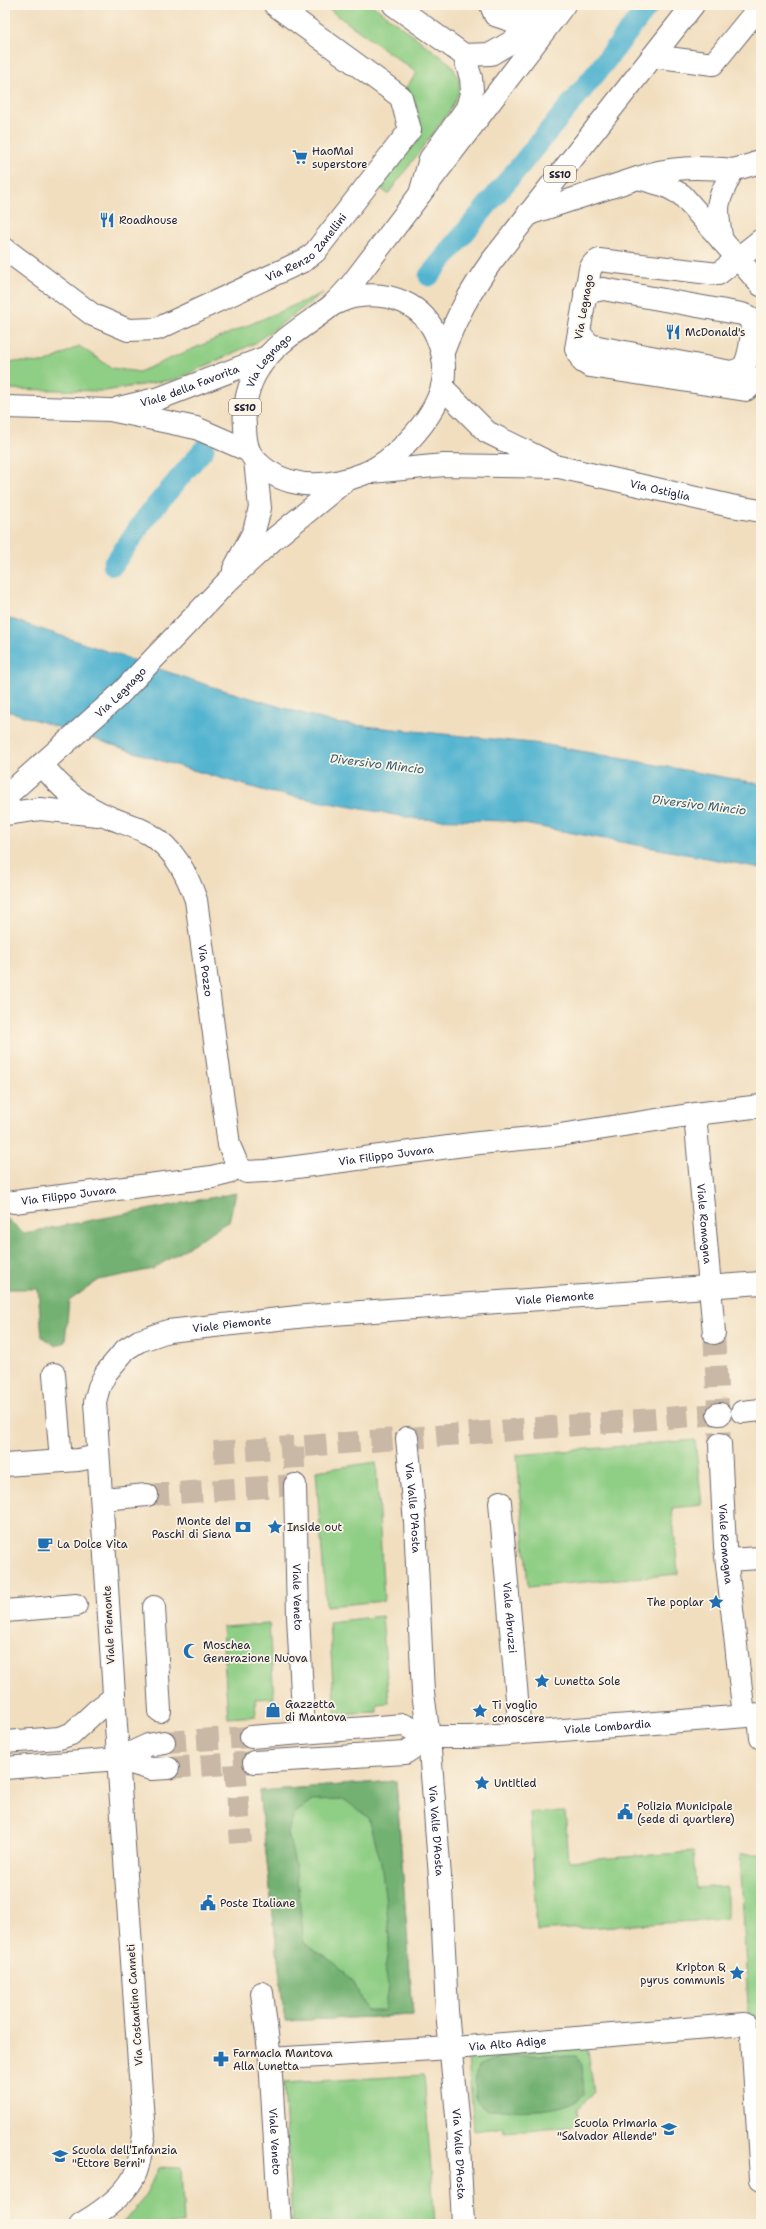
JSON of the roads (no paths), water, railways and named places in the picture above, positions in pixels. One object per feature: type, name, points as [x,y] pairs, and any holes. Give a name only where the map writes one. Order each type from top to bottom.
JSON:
[{"type":"street","name":"Via Renzo Zanellini","points":[[5,249],[93,315],[128,330],[157,329],[305,260],[315,252],[410,130],[401,97],[275,5]]},
{"type":"street","points":[[394,5],[464,55],[471,78],[472,90],[467,108],[430,159],[420,196]]},
{"type":"street","points":[[491,5],[495,15],[515,12]]},
{"type":"street","points":[[464,55],[491,54],[513,41],[542,5]]},
{"type":"street","name":"Via Legnago","points":[[228,581],[254,531],[260,508],[252,455],[244,421],[246,400],[252,379],[267,358],[295,332],[332,305],[364,269],[564,5]]},
{"type":"street","name":"Via Legnago","points":[[252,455],[270,473],[299,485],[346,481],[369,472],[388,461],[411,438],[428,415],[442,387],[443,352],[455,319],[468,294],[528,214],[692,5]]},
{"type":"street","points":[[653,56],[713,64],[761,5]]},
{"type":"street","points":[[528,214],[656,172],[678,168],[698,167],[733,170],[754,164],[761,160]]},
{"type":"street","points":[[722,242],[716,212],[721,193],[733,170]]},
{"type":"street","points":[[638,178],[666,186],[682,195],[761,285]]},
{"type":"street","points":[[738,260],[761,240]]},
{"type":"street","name":"Via Legnago","points":[[738,260],[718,274],[599,260],[593,264],[590,269],[576,349],[583,362],[590,366],[746,390],[761,377]]},
{"type":"street","points":[[579,333],[590,345],[731,372],[742,368],[745,363],[753,327],[749,317],[742,314],[603,289],[585,293]]},
{"type":"street","name":"Via Legnago","points":[[332,305],[352,297],[367,295],[384,295],[403,301],[423,314],[431,324],[443,352]]},
{"type":"street","name":"Viale della Favorita","points":[[110,410],[160,398],[267,358]]},
{"type":"street","name":"Via Ostiglia","points":[[442,387],[487,432],[558,467]]},
{"type":"street","name":"Viale della Favorita","points":[[5,407],[110,410],[196,428],[252,455]]},
{"type":"street","name":"Via Ostiglia","points":[[369,472],[444,465],[558,467],[731,506],[761,511]]},
{"type":"street","name":"Via Legnago","points":[[5,796],[117,697],[228,581],[275,538],[346,481]]},
{"type":"street","name":"Via Pozzo","points":[[42,764],[55,781],[70,794],[107,817],[149,834],[161,842],[179,862],[193,890],[198,907],[229,1145],[238,1166]]},
{"type":"street","name":"Via Pozzo","points":[[5,814],[40,809],[68,811],[107,817]]},
{"type":"street","name":"Via Filippo Juvara","points":[[14,1202],[212,1177],[228,1173],[238,1166],[246,1172],[266,1171],[479,1143],[553,1136],[695,1114],[761,1106]]},
{"type":"street","name":"Viale Romagna","points":[[695,1114],[714,1333]]},
{"type":"street","name":"Viale Piemonte","points":[[118,1759],[113,1698],[103,1499],[98,1456],[95,1402],[99,1387],[106,1373],[126,1349],[139,1341],[168,1331],[306,1316],[711,1286],[761,1284]]},
{"type":"street","points":[[54,1374],[62,1461]]},
{"type":"street","name":"Via Valle D'Aosta","points":[[407,1438],[415,1522],[423,1693],[429,1737],[441,1889],[451,2047],[458,2126],[463,2224]]},
{"type":"street","name":"Viale Romagna","points":[[720,1444],[727,1560],[755,1716],[761,1738]]},
{"type":"street","points":[[5,1465],[62,1461],[98,1456]]},
{"type":"street","name":"Viale Veneto","points":[[295,1485],[298,1616],[304,1732]]},
{"type":"street","points":[[103,1499],[147,1495]]},
{"type":"street","name":"Viale Abruzzi","points":[[500,1502],[520,1733]]},
{"type":"street","points":[[727,1560],[761,1558]]},
{"type":"street","points":[[5,1610],[76,1605]]},
{"type":"street","points":[[154,1607],[160,1710]]},
{"type":"street","points":[[5,1742],[59,1738],[71,1734],[113,1698]]},
{"type":"street","name":"Viale Lombardia","points":[[251,1737],[404,1726],[429,1737],[470,1737],[755,1716]]},
{"type":"street","points":[[254,1762],[405,1753],[429,1737]]},
{"type":"street","points":[[5,1768],[118,1759],[148,1745],[164,1742]]},
{"type":"street","points":[[761,1746],[761,1753]]},
{"type":"street","points":[[118,1759],[150,1769],[168,1768]]},
{"type":"street","name":"Via Costantino Canneti","points":[[81,2224],[101,2212],[120,2196],[137,2170],[144,2135],[118,1759]]},
{"type":"street","name":"Viale Veneto","points":[[262,1993],[270,2059],[280,2224]]},
{"type":"street","name":"Via Alto Adige","points":[[270,2059],[749,2030],[761,2179]]},
{"type":"water","name":"Diversivo Mincio","points":[[5,617],[210,686],[335,723],[542,744],[761,784],[761,868],[508,821],[417,819],[269,792],[168,763],[5,710]]},
{"type":"waterway","points":[[429,276],[597,72],[649,5]]},
{"type":"waterway","points":[[113,565],[147,516],[204,449]]},
{"type":"tunnel","points":[[714,1333],[720,1444]]},
{"type":"tunnel","points":[[147,1495],[295,1485],[293,1447],[718,1414]]},
{"type":"tunnel","points":[[214,1452],[293,1447]]},
{"type":"tunnel","points":[[164,1742],[251,1737]]},
{"type":"tunnel","points":[[168,1768],[254,1762]]},
{"type":"tunnel","points":[[235,1764],[241,1843]]},
{"type":"place","name":"HaoMai superstore","points":[[300,157]]},
{"type":"place","name":"Roadhouse","points":[[107,220]]},
{"type":"place","name":"McDonald's","points":[[673,332]]},
{"type":"place","name":"Monte dei Paschi di Siena","points":[[243,1527]]},
{"type":"place","name":"Inside out","points":[[275,1527]]},
{"type":"place","name":"La Dolce Vita","points":[[45,1544]]},
{"type":"place","name":"The poplar","points":[[716,1602]]},
{"type":"place","name":"Moschea Generazione Nuova","points":[[191,1651]]},
{"type":"place","name":"Lunetta Sole","points":[[542,1681]]},
{"type":"place","name":"Gazzetta di Mantova","points":[[273,1710]]},
{"type":"place","name":"Ti voglio conoscere","points":[[480,1711]]},
{"type":"place","name":"Untitled","points":[[482,1783]]},
{"type":"place","name":"Polizia Municipale (sede di quartiere)","points":[[625,1812]]},
{"type":"place","name":"Poste Italiane","points":[[208,1903]]},
{"type":"place","name":"Kripton & pyrus communis","points":[[737,1973]]},
{"type":"place","name":"Farmacia Mantova Alla Lunetta","points":[[221,2059]]},
{"type":"place","name":"Scuola Primaria \"Salvador Allende\"","points":[[669,2129]]},
{"type":"place","name":"Scuola dell'Infanzia \"Ettore Berni\"","points":[[60,2156]]}]
